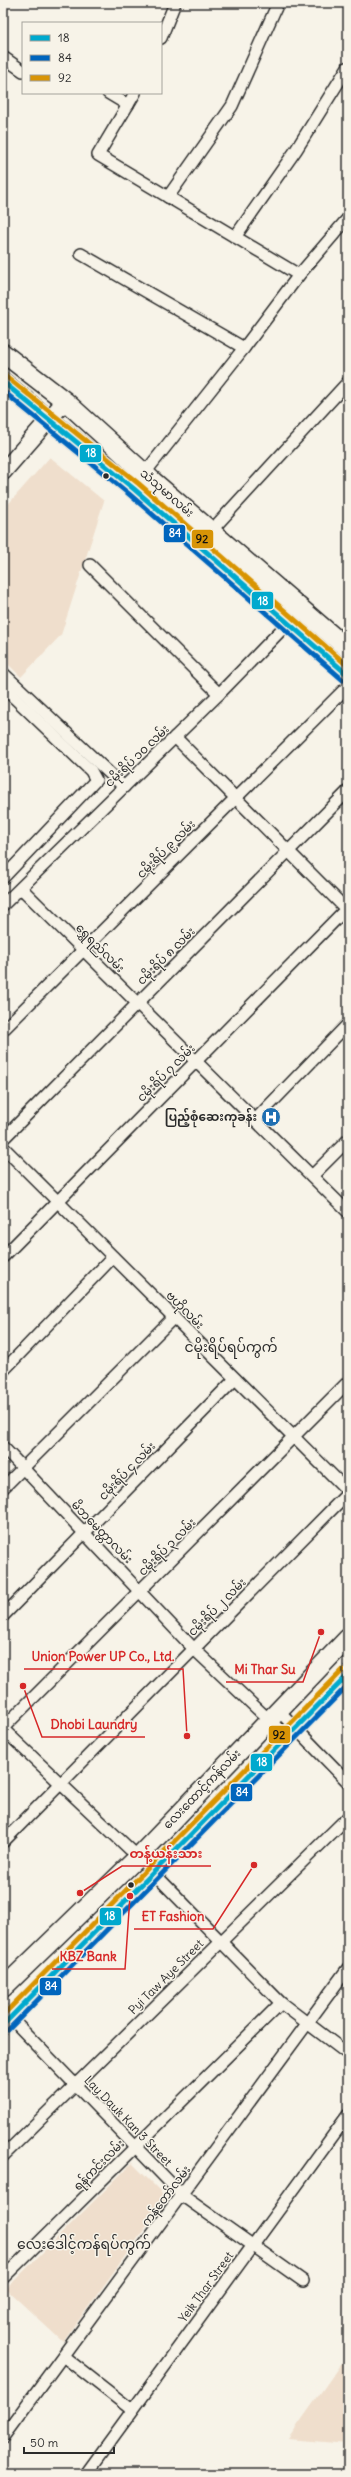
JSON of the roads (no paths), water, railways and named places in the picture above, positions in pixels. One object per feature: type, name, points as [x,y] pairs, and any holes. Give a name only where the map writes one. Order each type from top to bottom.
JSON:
[{"type":"main road","name":"သံသုမာလမ်း","points":[[3,353],[65,402],[144,474],[348,649]]},
{"type":"main road","name":"သံသုမာလမ်း","points":[[3,382],[140,494],[348,675]]},
{"type":"main road","points":[[3,472],[65,402]]},
{"type":"main road","name":"လေးထောင့်ကန်လမ်း","points":[[3,1988],[138,1857],[348,1638]]},
{"type":"main road","name":"လေးထောင့်ကန်လမ်း","points":[[5,2018],[154,1873],[348,1675]]},
{"type":"street","points":[[162,35],[174,3]]},
{"type":"street","points":[[168,197],[232,106],[278,3]]},
{"type":"street","points":[[3,56],[22,70]]},
{"type":"street","points":[[235,237],[296,150],[348,67]]},
{"type":"street","points":[[110,94],[128,105]]},
{"type":"street","points":[[134,94],[98,155],[299,275]]},
{"type":"street","points":[[144,474],[244,348],[299,275],[348,218]]},
{"type":"street","points":[[80,254],[244,348]]},
{"type":"street","points":[[211,531],[348,382]]},
{"type":"street","points":[[90,565],[219,694]]},
{"type":"street","name":"ငမိုးရိပ် ၁၀ လမ်း","points":[[3,905],[219,694],[288,623]]},
{"type":"street","points":[[3,674],[124,787]]},
{"type":"street","name":"ငမိုးရိပ် ၉ လမ်း","points":[[3,1030],[348,686]]},
{"type":"street","points":[[3,688],[92,772],[96,780],[3,878]]},
{"type":"street","points":[[175,737],[347,909]]},
{"type":"street","name":"ငမိုးရိပ် ၈ လမ်း","points":[[3,1139],[348,792]]},
{"type":"street","name":"ရွှေရည်လမ်း","points":[[21,888],[348,1212]]},
{"type":"street","name":"ငမိုးရိပ် ၇ လမ်း","points":[[3,1257],[347,909]]},
{"type":"street","points":[[255,1120],[348,1024]]},
{"type":"street","points":[[312,1176],[348,1140]]},
{"type":"street","name":"ဗဟိုလမ်း","points":[[3,1147],[348,1492]]},
{"type":"street","points":[[3,1371],[113,1257]]},
{"type":"street","points":[[3,1488],[174,1317]]},
{"type":"street","name":"ငမိုးရိပ် ၄ လမ်း","points":[[3,1616],[235,1378]]},
{"type":"street","name":"ငမိုးရိပ် ၃ လမ်း","points":[[3,1729],[141,1592],[348,1382]]},
{"type":"street","name":"မိဘမေတ္တာလမ်း","points":[[3,1447],[194,1649],[273,1715],[348,1782]]},
{"type":"street","name":"ငမိုးရိပ် ၂ လမ်း","points":[[3,1842],[348,1492]]},
{"type":"street","points":[[3,1729],[61,1782],[138,1857],[281,2003],[348,2054]]},
{"type":"street","name":"Pyi Taw Aye Street","points":[[3,2156],[348,1817]]},
{"type":"street","name":"ကန်တော်လမ်း","points":[[3,2437],[183,2196],[309,2024],[348,1968]]},
{"type":"street","name":"ရန်ကင်းလမ်း","points":[[3,2278],[281,2003]]},
{"type":"street","name":"Lay Dauk Kan 3 Street","points":[[5,2018],[76,2085],[183,2196],[303,2281]]},
{"type":"street","name":"Yeik Thar Street","points":[[86,2474],[348,2115]]},
{"type":"street","points":[[63,2356],[132,2410]]},
{"type":"place","name":"ပြည့်စုံဆေးကုခန်း","points":[[271,1117]]},
{"type":"place","name":"Mi Thar Su","points":[[321,1632]]},
{"type":"place","name":"Dhobi Laundry","points":[[23,1686]]},
{"type":"place","name":"Union Power UP Co., Ltd.","points":[[187,1736]]},
{"type":"place","name":"ET Fashion","points":[[254,1865]]},
{"type":"place","name":"တန့်ယန်းသား","points":[[80,1893]]},
{"type":"place","name":"KBZ Bank","points":[[130,1896]]},
{"type":"district","name":"ငမိုးရိပ်ရပ်ကွက်","points":[[231,1347]]},
{"type":"district","name":"လေးဒေါင့်ကန်ရပ်ကွက်","points":[[84,2244]]}]
